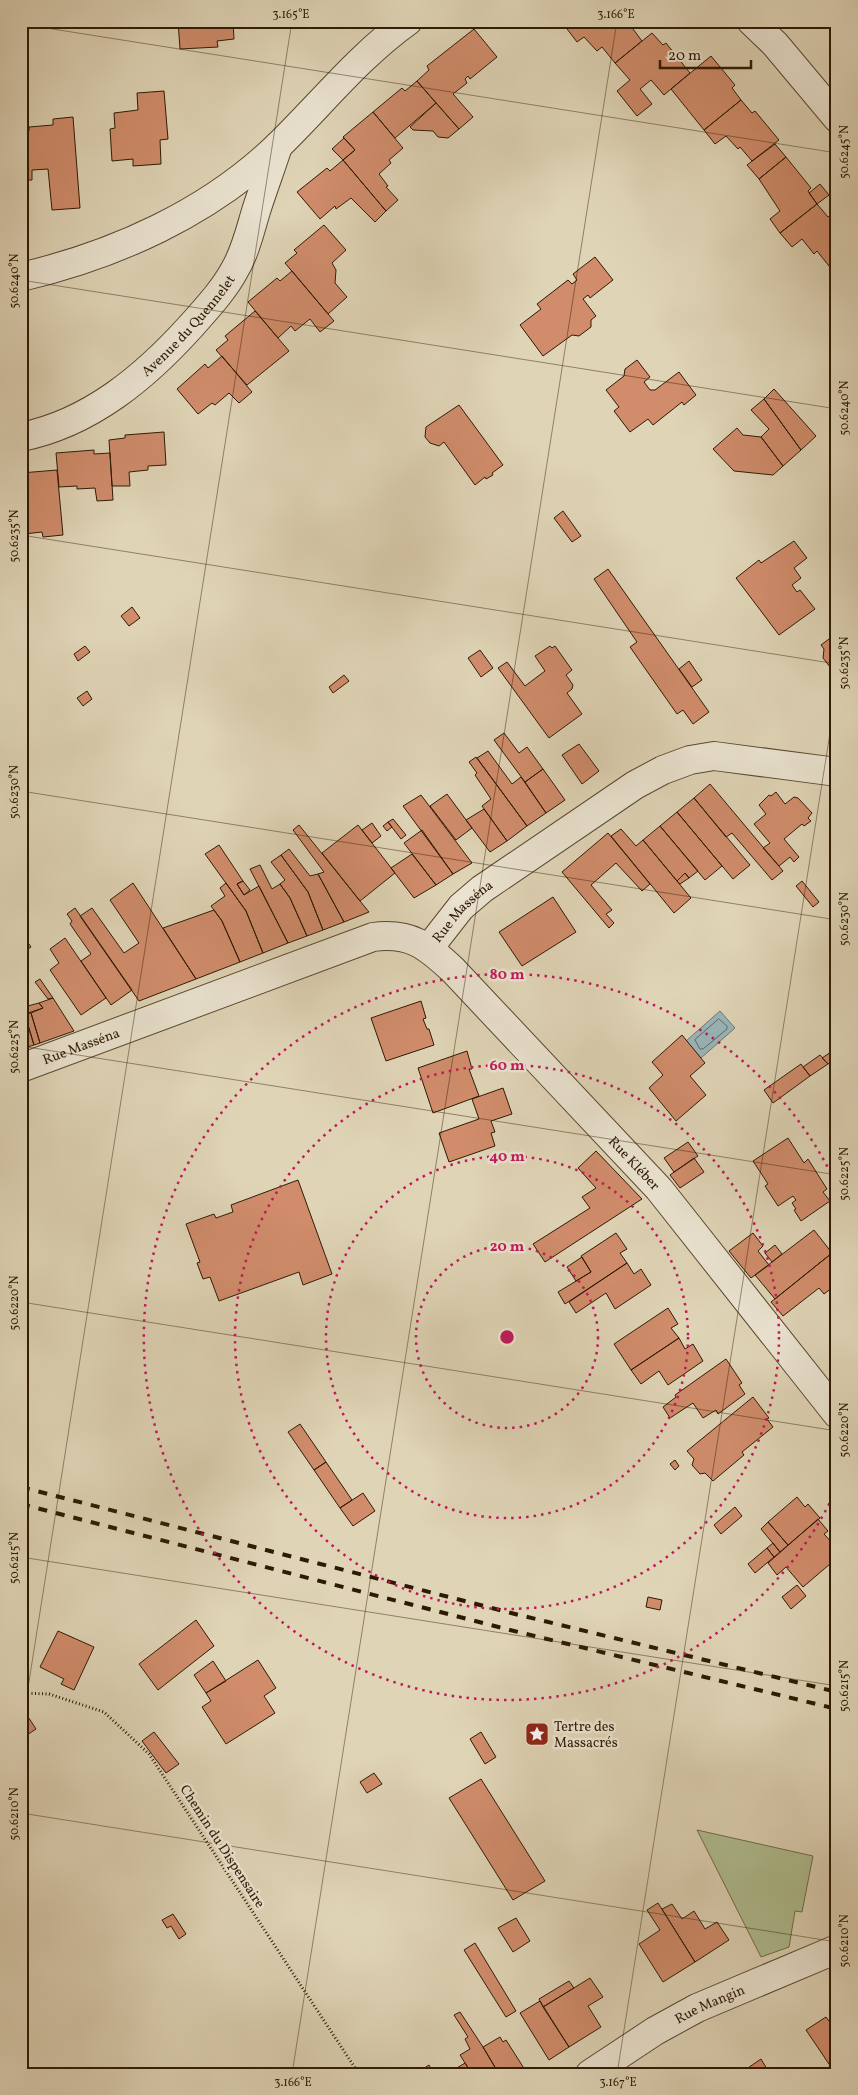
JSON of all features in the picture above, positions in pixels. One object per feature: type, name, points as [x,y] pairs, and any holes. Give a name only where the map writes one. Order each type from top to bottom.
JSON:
[{"type":"street","name":"Avenue du Quennelet","points":[[21,277],[95,255],[154,232],[207,200],[247,172],[278,146],[366,55],[408,21]]},
{"type":"street","points":[[751,21],[775,44],[837,118]]},
{"type":"street","name":"Avenue du Quennelet","points":[[21,437],[37,434],[92,410],[125,390],[167,353],[212,303],[234,271],[244,250],[278,146]]},
{"type":"street","name":"Rue Masséna","points":[[21,1068],[374,937],[389,935],[410,938],[429,948],[462,907],[482,889],[622,794],[663,770],[690,760],[714,756],[837,772]]},
{"type":"street","name":"Rue Kléber","points":[[429,948],[460,977],[659,1189],[832,1398]]},
{"type":"street","name":"Rue Mangin","points":[[590,2074],[655,2031],[697,2008],[837,1949]]},
{"type":"path","name":"Chemin du Dispensaire","points":[[21,1693],[49,1694],[104,1712],[148,1754],[359,2074]]},
{"type":"green space","points":[[697,1830],[813,1856],[802,1912],[795,1911],[789,1947],[761,1957]]},
{"type":"water","points":[[720,1011],[735,1028],[701,1058],[686,1041]]},
{"type":"building","points":[[178,21],[233,21],[234,39],[217,41],[218,47],[180,49]]},
{"type":"building","points":[[248,21],[289,21],[289,22],[249,26]]},
{"type":"building","points":[[561,21],[627,21],[642,41],[615,63],[602,47],[597,51],[584,37],[577,42]]},
{"type":"building","points":[[474,29],[497,57],[470,79],[468,76],[465,79],[467,83],[453,94],[473,117],[459,129],[417,81],[429,70],[427,66]]},
{"type":"building","points":[[652,33],[663,45],[666,43],[690,73],[664,95],[651,80],[640,89],[652,104],[637,116],[617,91],[630,80],[615,63]]},
{"type":"building","points":[[711,56],[735,85],[732,88],[741,100],[704,130],[671,89]]},
{"type":"building","points":[[417,81],[436,103],[395,138],[373,112],[402,88],[405,91]]},
{"type":"building","points":[[164,91],[168,139],[160,140],[161,164],[133,166],[133,159],[112,161],[110,129],[115,128],[114,113],[138,110],[137,93]]},
{"type":"building","points":[[741,100],[752,113],[755,111],[779,140],[752,161],[740,147],[738,149],[726,136],[715,144],[704,130]]},
{"type":"building","points":[[436,103],[459,129],[448,138],[438,137],[433,131],[413,130],[410,127]]},
{"type":"building","points":[[373,112],[403,148],[389,160],[391,163],[379,174],[388,186],[386,187],[398,200],[386,211],[343,160],[355,150],[343,137]]},
{"type":"building","points":[[73,117],[80,208],[52,210],[48,169],[32,170],[32,180],[21,180],[21,132],[29,131],[29,127],[53,125],[53,119]]},
{"type":"building","points":[[344,138],[355,150],[343,160],[332,149]]},
{"type":"building","points":[[775,144],[786,157],[759,179],[747,165]]},
{"type":"building","points":[[786,157],[811,188],[808,191],[817,204],[780,233],[770,219],[780,211],[759,179]]},
{"type":"building","points":[[343,160],[386,211],[375,222],[351,198],[336,209],[335,206],[320,219],[297,192],[327,168],[330,171]]},
{"type":"building","points":[[820,184],[829,195],[817,204],[809,193]]},
{"type":"building","points":[[817,204],[828,217],[831,215],[837,222],[837,276],[817,251],[814,254],[802,239],[792,247],[780,233]]},
{"type":"building","points":[[324,225],[346,250],[332,263],[336,270],[335,283],[347,297],[328,314],[285,263],[297,253],[294,250]]},
{"type":"building","points":[[595,257],[613,280],[590,298],[588,295],[583,299],[596,316],[591,320],[591,327],[579,336],[572,335],[543,356],[520,325],[541,309],[537,304],[568,280],[572,284],[577,280],[573,274]]},
{"type":"building","points":[[292,271],[334,321],[320,332],[310,319],[295,331],[291,326],[278,338],[248,302],[277,278],[280,281]]},
{"type":"building","points":[[255,311],[289,351],[247,385],[216,350],[228,340],[225,336]]},
{"type":"building","points":[[222,356],[252,392],[239,403],[229,393],[215,405],[212,403],[198,414],[177,389],[205,364],[208,368]]},
{"type":"building","points":[[637,360],[650,377],[644,382],[650,390],[655,390],[679,372],[696,395],[684,405],[682,402],[653,425],[648,419],[630,432],[614,411],[619,407],[606,390],[624,376],[625,369]]},
{"type":"building","points":[[774,389],[816,436],[801,450],[764,399]]},
{"type":"building","points":[[764,399],[801,450],[783,466],[761,437],[769,429],[751,410]]},
{"type":"building","points":[[459,405],[503,465],[492,473],[493,475],[486,479],[485,477],[475,485],[444,442],[439,446],[430,443],[425,437],[426,427]]},
{"type":"building","points":[[737,428],[743,435],[761,437],[783,466],[773,475],[734,471],[713,449]]},
{"type":"building","points":[[164,432],[166,465],[148,466],[148,470],[129,472],[130,486],[112,486],[109,440],[125,438],[125,435]]},
{"type":"building","points":[[94,450],[94,454],[110,453],[113,500],[97,501],[95,488],[59,487],[56,453]]},
{"type":"building","points":[[57,470],[63,535],[43,537],[42,532],[24,534],[23,524],[21,525],[21,473]]},
{"type":"building","points":[[563,511],[581,536],[572,542],[554,518]]},
{"type":"building","points":[[794,541],[807,558],[794,568],[801,578],[792,585],[797,592],[800,590],[815,609],[779,635],[736,578],[759,560],[761,563]]},
{"type":"building","points":[[608,569],[709,712],[693,724],[683,710],[677,714],[630,647],[637,642],[594,579]]},
{"type":"building","points":[[132,607],[140,618],[129,626],[121,616]]},
{"type":"building","points":[[837,633],[837,676],[823,658],[824,649],[821,645]]},
{"type":"building","points":[[85,646],[90,652],[78,661],[74,654]]},
{"type":"building","points":[[550,646],[552,648],[555,646],[572,670],[566,675],[573,685],[572,689],[567,693],[582,714],[549,738],[498,668],[507,662],[525,686],[545,671],[535,656]]},
{"type":"building","points":[[480,650],[493,668],[481,677],[468,658]]},
{"type":"building","points":[[689,661],[702,680],[692,687],[679,669]]},
{"type":"building","points":[[344,675],[349,681],[333,693],[329,687]]},
{"type":"building","points":[[87,691],[92,699],[83,706],[77,698]]},
{"type":"building","points":[[504,733],[519,753],[527,747],[543,769],[525,782],[494,740]]},
{"type":"building","points":[[579,744],[599,771],[582,784],[562,755]]},
{"type":"building","points":[[488,751],[512,784],[521,777],[546,813],[527,826],[477,758]]},
{"type":"building","points":[[476,757],[527,826],[507,841],[482,806],[491,799],[469,762]]},
{"type":"building","points":[[543,769],[565,800],[546,813],[525,782]]},
{"type":"building","points":[[710,784],[783,871],[772,880],[732,833],[726,837],[694,798]]},
{"type":"building","points":[[776,792],[785,804],[794,797],[798,798],[812,813],[808,818],[811,821],[804,826],[802,824],[784,839],[799,857],[794,862],[790,857],[779,866],[763,848],[770,843],[754,824],[766,814],[759,805],[769,795],[771,796]]},
{"type":"building","points":[[447,794],[472,828],[456,840],[430,806]]},
{"type":"building","points":[[421,795],[472,863],[453,874],[403,806]]},
{"type":"building","points":[[694,798],[750,865],[733,879],[677,812]]},
{"type":"building","points":[[484,809],[507,841],[490,852],[466,820]]},
{"type":"building","points":[[677,812],[722,866],[705,880],[660,826]]},
{"type":"building","points":[[393,819],[406,835],[401,839],[388,822]]},
{"type":"building","points":[[388,822],[392,827],[387,831],[383,826]]},
{"type":"building","points":[[372,823],[381,836],[372,843],[362,830]]},
{"type":"building","points":[[299,825],[369,912],[344,922],[318,874],[324,872],[293,830]]},
{"type":"building","points":[[358,825],[395,873],[360,901],[322,853]]},
{"type":"building","points":[[660,826],[698,871],[689,878],[685,873],[677,881],[643,840]]},
{"type":"building","points":[[621,829],[636,846],[643,840],[691,898],[674,913],[611,836]]},
{"type":"building","points":[[422,830],[453,874],[436,885],[404,843]]},
{"type":"building","points":[[608,833],[650,884],[642,891],[616,863],[591,885],[612,910],[606,914],[614,923],[609,928],[562,872]]},
{"type":"building","points":[[219,845],[243,881],[237,884],[244,895],[259,886],[288,943],[263,953],[246,911],[205,854]]},
{"type":"building","points":[[289,849],[310,876],[318,874],[344,922],[323,930],[308,892],[281,855]]},
{"type":"building","points":[[412,854],[436,885],[414,898],[391,868]]},
{"type":"building","points":[[281,855],[308,892],[323,930],[307,936],[290,898],[280,884],[285,880],[271,862]]},
{"type":"building","points":[[260,865],[272,889],[280,884],[290,898],[307,936],[288,943],[250,869]]},
{"type":"building","points":[[685,873],[689,878],[680,884],[677,881]]},
{"type":"building","points":[[243,881],[250,890],[244,895],[237,884]]},
{"type":"building","points":[[802,881],[819,902],[813,907],[796,886]]},
{"type":"building","points":[[133,883],[196,979],[139,1001],[80,916],[92,908],[124,953],[139,943],[110,900]]},
{"type":"building","points":[[226,883],[246,911],[263,953],[240,962],[222,921],[211,906],[225,896],[220,888]]},
{"type":"building","points":[[553,897],[576,932],[522,966],[499,932]]},
{"type":"building","points":[[75,908],[132,990],[111,1005],[81,961],[91,954],[70,924],[72,921],[67,914]]},
{"type":"building","points":[[214,910],[222,921],[240,962],[196,979],[163,928]]},
{"type":"building","points":[[21,933],[31,947],[21,954]]},
{"type":"building","points":[[65,938],[106,998],[81,1015],[50,970],[59,963],[50,949]]},
{"type":"building","points":[[40,979],[53,998],[48,999],[35,982]]},
{"type":"building","points":[[53,998],[74,1031],[40,1043],[31,1013],[43,1008],[39,1003]]},
{"type":"building","points":[[421,1001],[426,1018],[423,1019],[427,1029],[429,1029],[434,1045],[386,1061],[371,1018]]},
{"type":"building","points":[[39,1003],[43,1008],[25,1014],[24,1007]]},
{"type":"building","points":[[31,1013],[40,1043],[34,1045],[25,1014]]},
{"type":"building","points":[[26,1020],[34,1045],[21,1049],[21,1022]]},
{"type":"building","points":[[682,1035],[705,1063],[690,1076],[706,1095],[676,1121],[649,1088],[663,1075],[652,1062]]},
{"type":"building","points":[[837,1048],[837,1058],[828,1064],[822,1058]]},
{"type":"building","points":[[467,1051],[472,1069],[469,1069],[479,1096],[433,1113],[418,1068]]},
{"type":"building","points":[[820,1055],[828,1064],[810,1076],[803,1067]]},
{"type":"building","points":[[801,1064],[810,1076],[773,1103],[764,1090]]},
{"type":"building","points":[[503,1088],[512,1114],[491,1121],[495,1132],[491,1133],[495,1146],[449,1162],[439,1133],[479,1119],[472,1099]]},
{"type":"building","points":[[788,1138],[804,1163],[808,1159],[827,1189],[823,1192],[830,1201],[801,1221],[794,1210],[796,1209],[792,1203],[796,1200],[793,1196],[778,1206],[765,1186],[768,1184],[753,1161]]},
{"type":"building","points":[[688,1142],[698,1156],[674,1172],[664,1158]]},
{"type":"building","points":[[596,1151],[642,1199],[545,1262],[533,1244],[590,1208],[582,1197],[596,1188],[578,1168]]},
{"type":"building","points":[[694,1158],[704,1172],[680,1188],[670,1175]]},
{"type":"building","points":[[298,1180],[332,1274],[303,1285],[299,1272],[219,1301],[210,1277],[203,1279],[197,1263],[200,1262],[186,1224],[214,1214],[216,1218],[233,1212],[231,1205]]},
{"type":"building","points":[[814,1230],[832,1253],[775,1299],[755,1275]]},
{"type":"building","points":[[616,1233],[627,1249],[620,1253],[627,1263],[565,1304],[558,1292],[591,1272],[581,1256]]},
{"type":"building","points":[[753,1233],[763,1246],[758,1251],[769,1265],[751,1278],[729,1251]]},
{"type":"building","points":[[775,1245],[782,1254],[772,1262],[765,1253]]},
{"type":"building","points":[[832,1253],[837,1260],[837,1284],[824,1294],[819,1288],[783,1316],[771,1302]]},
{"type":"building","points":[[582,1257],[591,1272],[576,1281],[567,1267]]},
{"type":"building","points":[[627,1263],[634,1274],[641,1269],[651,1285],[615,1309],[606,1293],[576,1313],[569,1302]]},
{"type":"building","points":[[668,1308],[678,1324],[671,1328],[679,1338],[631,1370],[614,1344]]},
{"type":"building","points":[[679,1338],[685,1349],[693,1344],[703,1361],[668,1385],[659,1371],[641,1384],[631,1370]]},
{"type":"building","points":[[726,1359],[742,1383],[739,1385],[745,1394],[718,1414],[716,1410],[703,1418],[693,1403],[670,1418],[663,1407],[676,1397],[675,1395]]},
{"type":"building","points":[[753,1397],[769,1418],[767,1419],[773,1427],[742,1452],[744,1455],[713,1481],[705,1473],[700,1474],[692,1465],[694,1459],[687,1451]]},
{"type":"building","points":[[300,1424],[326,1462],[314,1470],[288,1432]]},
{"type":"building","points":[[675,1460],[679,1466],[675,1470],[670,1464]]},
{"type":"building","points":[[326,1462],[352,1500],[340,1508],[314,1470]]},
{"type":"building","points":[[363,1493],[375,1511],[353,1526],[340,1508]]},
{"type":"building","points":[[797,1497],[805,1507],[808,1504],[820,1518],[788,1545],[768,1522]]},
{"type":"building","points":[[735,1507],[742,1516],[721,1534],[714,1525]]},
{"type":"building","points":[[818,1519],[828,1531],[824,1534],[833,1544],[829,1547],[837,1558],[803,1587],[786,1567],[777,1575],[768,1563]]},
{"type":"building","points":[[768,1522],[788,1545],[780,1552],[761,1529]]},
{"type":"building","points":[[773,1543],[780,1552],[774,1557],[767,1548]]},
{"type":"building","points":[[767,1548],[774,1557],[755,1573],[748,1564]]},
{"type":"building","points":[[797,1585],[806,1596],[791,1609],[782,1597]]},
{"type":"building","points":[[648,1597],[662,1600],[660,1610],[646,1607]]},
{"type":"building","points":[[196,1620],[214,1646],[158,1690],[139,1664]]},
{"type":"building","points":[[58,1631],[94,1647],[74,1690],[61,1684],[64,1679],[40,1667]]},
{"type":"building","points":[[258,1660],[276,1688],[264,1696],[275,1713],[226,1744],[202,1707],[211,1701],[206,1693]]},
{"type":"building","points":[[213,1661],[226,1681],[206,1693],[194,1675]]},
{"type":"building","points":[[21,1706],[36,1729],[21,1739]]},
{"type":"building","points":[[154,1732],[179,1764],[166,1773],[142,1741]]},
{"type":"building","points":[[481,1732],[496,1757],[485,1764],[470,1739]]},
{"type":"building","points":[[374,1773],[382,1784],[367,1793],[360,1782]]},
{"type":"building","points":[[481,1779],[545,1881],[513,1900],[449,1798]]},
{"type":"building","points":[[658,1903],[695,1962],[663,1982],[639,1944],[660,1930],[647,1910]]},
{"type":"building","points":[[672,1904],[682,1919],[694,1911],[705,1929],[717,1922],[729,1940],[695,1962],[662,1909]]},
{"type":"building","points":[[173,1914],[186,1934],[179,1939],[171,1926],[167,1928],[162,1920]]},
{"type":"building","points":[[516,1918],[530,1941],[513,1952],[498,1928]]},
{"type":"building","points":[[475,1943],[516,2011],[506,2017],[464,1950]]},
{"type":"building","points":[[590,1978],[603,1997],[588,2006],[601,2027],[569,2047],[543,2007]]},
{"type":"building","points":[[569,1981],[574,1988],[543,2007],[539,1999]]},
{"type":"building","points":[[540,2001],[569,2047],[549,2060],[520,2013]]},
{"type":"building","points":[[460,2012],[499,2074],[472,2074],[460,2055],[470,2049],[465,2039],[468,2037],[454,2015]]},
{"type":"building","points":[[826,2017],[832,2025],[837,2022],[837,2063],[831,2067],[806,2030]]},
{"type":"building","points":[[500,2037],[503,2042],[506,2040],[527,2073],[499,2074],[483,2047]]},
{"type":"building","points":[[761,2059],[770,2074],[739,2074]]},
{"type":"building","points":[[465,2063],[472,2074],[447,2074]]},
{"type":"building","points":[[429,2065],[434,2074],[415,2074]]},
{"type":"railway","points":[[21,1487],[515,1614],[837,1692]]},
{"type":"railway","points":[[21,1504],[510,1630],[837,1709]]},
{"type":"place","name":"Tertre des Massacrés","points":[[537,1734]]}]
